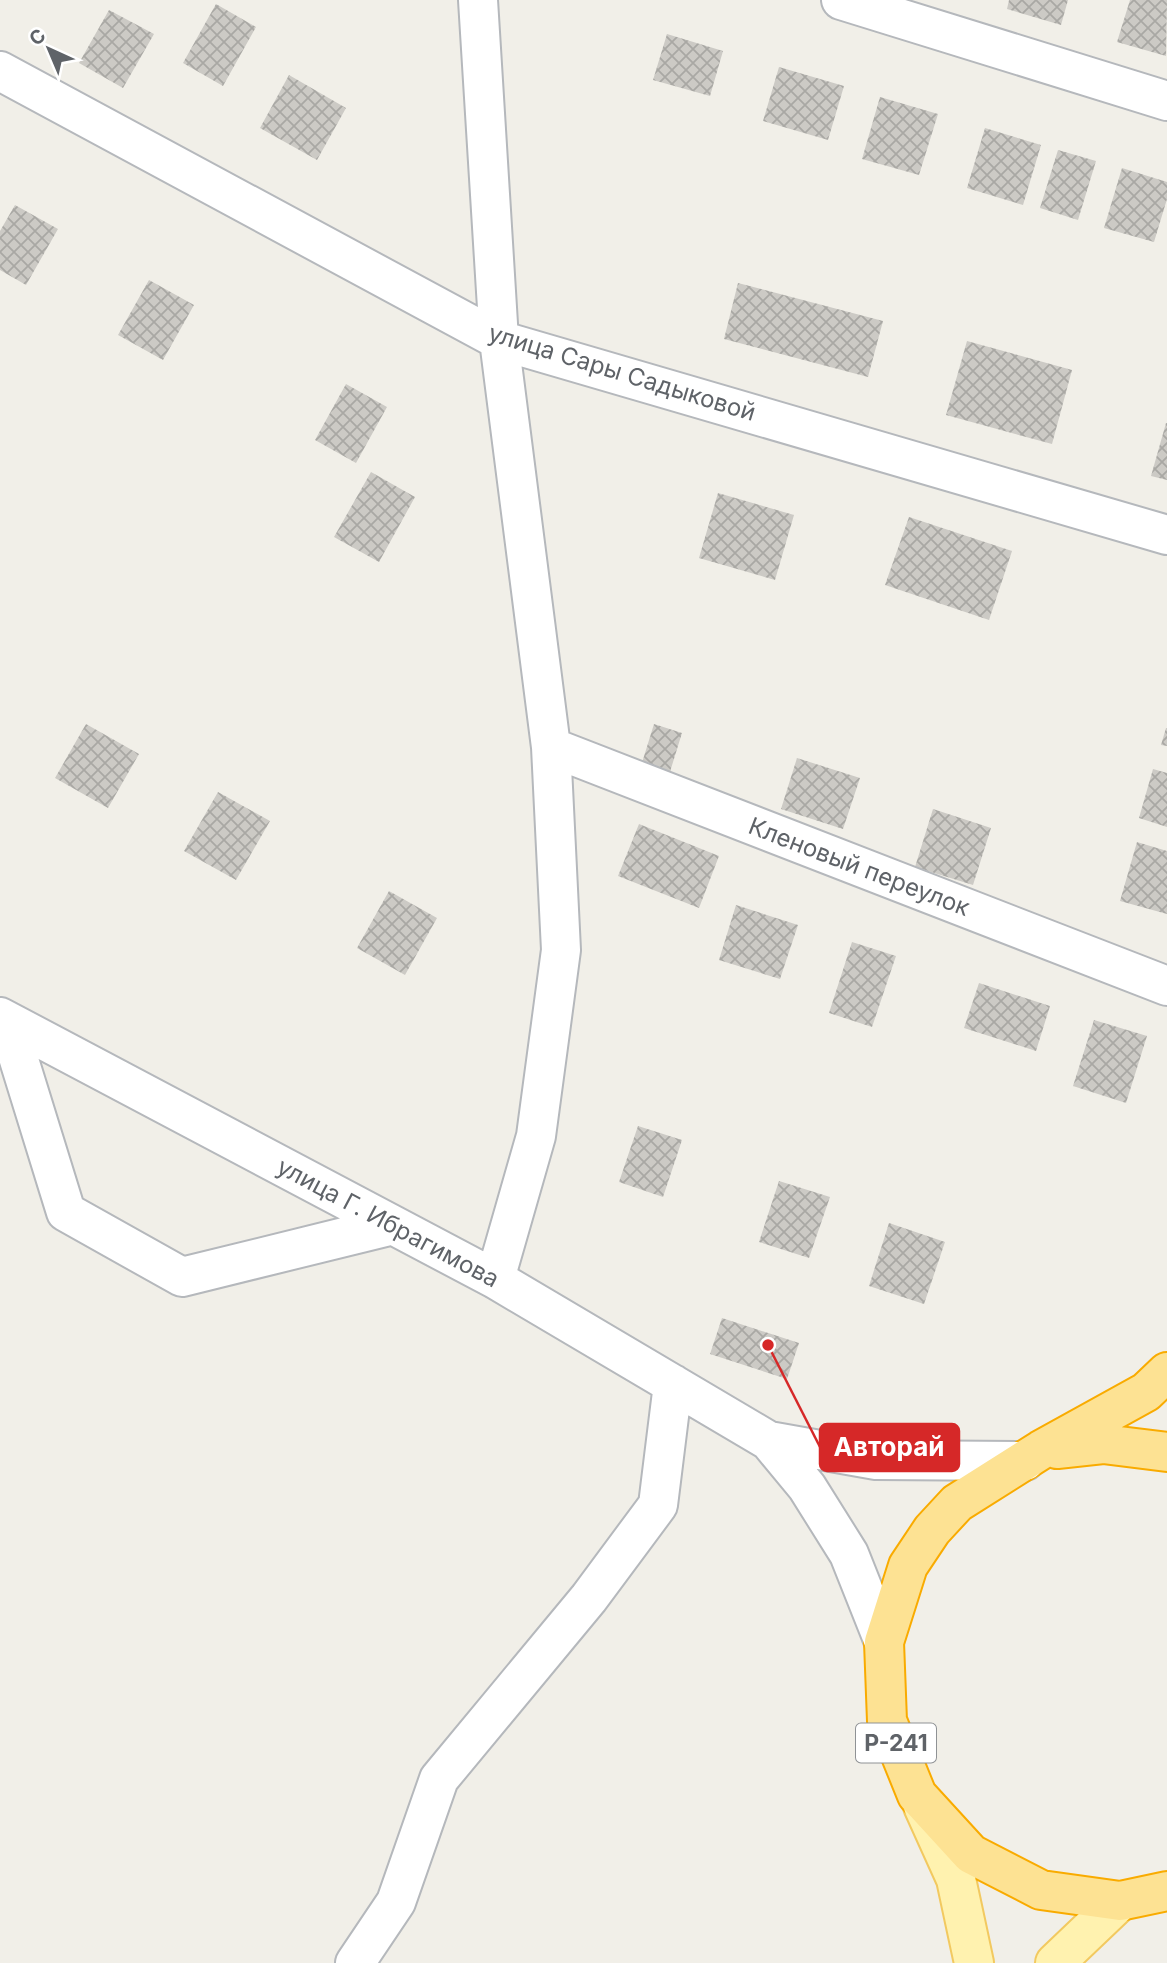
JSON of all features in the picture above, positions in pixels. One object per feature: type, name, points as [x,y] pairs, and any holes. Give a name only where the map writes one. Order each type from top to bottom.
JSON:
[{"type":"highway","points":[[1033,1455],[1146,1392],[1167,1373]]},
{"type":"highway","name":"Р-241","points":[[1167,1452],[1103,1444],[1033,1455],[957,1503],[932,1530],[908,1566],[884,1642],[887,1721],[917,1795],[971,1854],[1041,1890],[1120,1901],[1167,1891]]},
{"type":"main road","points":[[917,1795],[956,1879],[974,1963]]},
{"type":"main road","points":[[1055,1963],[1120,1901]]},
{"type":"street","points":[[478,0],[499,340],[551,747],[561,950],[536,1136],[495,1279]]},
{"type":"street","points":[[841,0],[1167,101]]},
{"type":"street","name":"улица Сары Садыковой","points":[[0,71],[499,340],[1167,534]]},
{"type":"street","name":"Кленовый переулок","points":[[551,747],[1167,986]]},
{"type":"street","points":[[3,1019],[66,1212],[182,1277],[393,1225]]},
{"type":"street","name":"улица Г. Ибрагимова","points":[[3,1019],[495,1279],[769,1441]]},
{"type":"street","points":[[355,1963],[396,1902],[439,1780],[589,1598],[658,1505],[673,1384]]},
{"type":"street","points":[[769,1441],[876,1460],[1033,1455]]},
{"type":"street","points":[[769,1441],[807,1487],[849,1554],[884,1642]]},
{"type":"building","points":[[1009,0],[1068,0],[1061,25],[1007,9]]},
{"type":"building","points":[[1130,0],[1167,0],[1166,56],[1117,42]]},
{"type":"building","points":[[216,4],[256,27],[223,86],[183,63]]},
{"type":"building","points":[[109,10],[154,34],[123,88],[79,63]]},
{"type":"building","points":[[667,34],[723,51],[710,96],[653,80]]},
{"type":"building","points":[[779,67],[844,86],[828,140],[763,121]]},
{"type":"building","points":[[289,75],[346,108],[317,160],[260,128]]},
{"type":"building","points":[[880,97],[938,114],[919,175],[862,159]]},
{"type":"building","points":[[985,128],[1041,145],[1023,205],[967,188]]},
{"type":"building","points":[[1058,150],[1096,161],[1078,220],[1040,208]]},
{"type":"building","points":[[1122,168],[1167,182],[1167,199],[1154,242],[1104,228]]},
{"type":"building","points":[[15,205],[58,229],[26,285],[0,270],[0,231]]},
{"type":"building","points":[[149,280],[194,305],[163,360],[118,335]]},
{"type":"building","points":[[738,283],[883,321],[868,377],[724,339]]},
{"type":"building","points":[[967,341],[1072,370],[1052,444],[946,415]]},
{"type":"building","points":[[346,384],[387,407],[356,463],[315,440]]},
{"type":"building","points":[[1167,423],[1167,480],[1151,476]]},
{"type":"building","points":[[371,472],[415,497],[379,562],[334,537]]},
{"type":"building","points":[[718,493],[794,515],[775,580],[699,558]]},
{"type":"building","points":[[909,517],[1012,551],[989,620],[885,585]]},
{"type":"building","points":[[86,724],[139,754],[108,808],[55,778]]},
{"type":"building","points":[[654,724],[682,733],[669,775],[641,766]]},
{"type":"building","points":[[1167,728],[1167,746],[1161,745]]},
{"type":"building","points":[[797,758],[860,778],[843,829],[781,809]]},
{"type":"building","points":[[1153,769],[1167,773],[1167,827],[1139,818]]},
{"type":"building","points":[[218,792],[270,821],[236,880],[184,851]]},
{"type":"building","points":[[933,809],[991,828],[973,885],[915,867]]},
{"type":"building","points":[[639,824],[719,856],[699,908],[618,876]]},
{"type":"building","points":[[1137,842],[1167,851],[1167,914],[1120,901]]},
{"type":"building","points":[[389,891],[437,918],[405,975],[357,948]]},
{"type":"building","points":[[736,905],[798,925],[780,979],[719,960]]},
{"type":"building","points":[[852,942],[896,956],[872,1027],[829,1013]]},
{"type":"building","points":[[979,983],[1050,1006],[1036,1051],[964,1028]]},
{"type":"building","points":[[1094,1020],[1147,1036],[1126,1103],[1073,1086]]},
{"type":"building","points":[[638,1126],[682,1140],[663,1197],[619,1182]]},
{"type":"building","points":[[779,1181],[830,1197],[809,1258],[759,1242]]},
{"type":"building","points":[[889,1223],[945,1242],[924,1304],[869,1286]]},
{"type":"building","points":[[722,1318],[799,1343],[787,1379],[710,1354]]},
{"type":"place","name":"Авторай","points":[[768,1345]]}]
